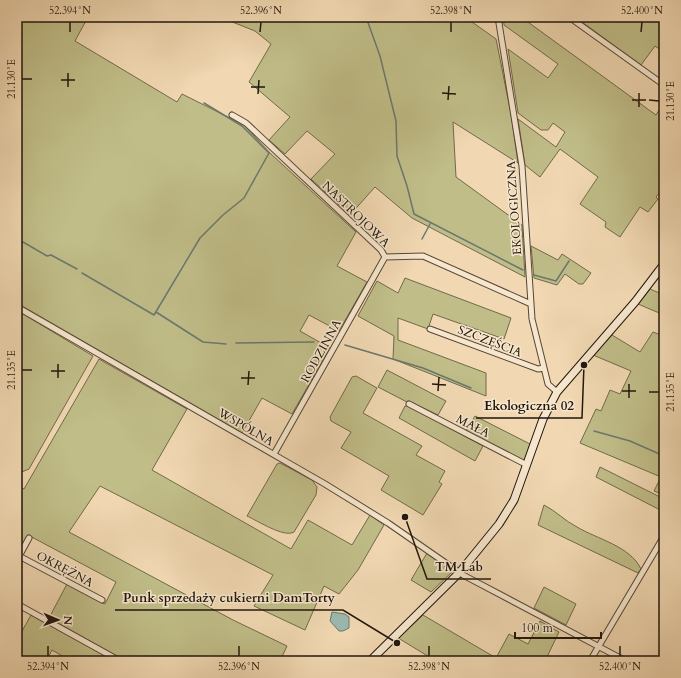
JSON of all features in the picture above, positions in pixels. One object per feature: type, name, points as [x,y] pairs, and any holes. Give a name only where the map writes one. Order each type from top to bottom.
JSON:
[{"type":"street","name":"EKOLOGICZNA","points":[[498,17],[522,166],[532,319],[548,384],[557,392]]},
{"type":"street","points":[[569,17],[664,86]]},
{"type":"street","name":"NASTROJOWA","points":[[232,116],[246,123],[381,250],[385,257],[423,256],[530,304]]},
{"type":"street","name":"RODZINNA","points":[[274,454],[385,257]]},
{"type":"street","points":[[370,661],[460,572],[504,517],[514,500],[528,465],[543,419],[557,392],[635,302],[664,264]]},
{"type":"street","name":"WSPÓLNA","points":[[17,307],[274,454],[388,523],[460,572],[626,661]]},
{"type":"street","name":"SZCZĘŚCIA","points":[[430,329],[538,369],[544,368]]},
{"type":"street","name":"MAŁA","points":[[409,404],[528,465]]},
{"type":"street","points":[[590,661],[664,536]]},
{"type":"street","points":[[18,558],[29,538]]},
{"type":"street","name":"OKRĘŻNA","points":[[18,558],[102,600]]},
{"type":"street","points":[[17,604],[120,661]]},
{"type":"shaded area","points":[[17,17],[88,17],[75,41],[177,102],[182,94],[244,125],[271,154],[356,232],[337,266],[367,282],[339,331],[309,315],[300,331],[330,348],[292,414],[262,398],[242,433],[17,303]]},
{"type":"shaded area","points":[[220,17],[465,17],[496,39],[511,114],[518,163],[453,122],[456,177],[522,225],[525,277],[412,218],[375,187],[350,215],[311,179],[335,154],[307,131],[285,154],[269,140],[290,117],[249,82],[271,44],[255,31]]},
{"type":"shaded area","points":[[503,17],[521,17],[656,115],[664,102],[664,116],[662,119],[664,120],[664,186],[656,197],[658,199],[648,212],[640,207],[620,237],[605,227],[606,222],[580,204],[598,177],[560,149],[540,177],[525,165],[518,119],[556,147],[565,132],[553,123],[548,130],[541,130],[518,113],[508,49],[548,78],[558,64],[504,25]]},
{"type":"shaded area","points":[[575,17],[660,17],[664,20],[664,52],[655,46],[641,65]]},
{"type":"shaded area","points":[[531,246],[558,260],[562,254],[591,273],[583,284],[579,284],[565,274],[557,285],[534,278]]},
{"type":"shaded area","points":[[405,278],[511,318],[504,339],[433,314],[428,329],[398,318],[398,340],[486,373],[486,396],[393,359],[394,336],[358,316],[377,281],[398,293]]},
{"type":"shaded area","points":[[650,289],[664,295],[664,315],[638,304]]},
{"type":"shaded area","points":[[18,311],[93,356],[29,469],[17,474]]},
{"type":"shaded area","points":[[653,332],[664,336],[664,495],[654,491],[661,477],[580,443],[596,409],[601,411],[610,390],[620,394],[631,371],[593,355],[612,335],[640,352]]},
{"type":"shaded area","points":[[99,359],[187,409],[152,470],[291,549],[308,520],[352,545],[370,515],[384,525],[358,570],[339,594],[324,586],[305,630],[254,606],[273,575],[100,486],[69,532],[233,620],[287,646],[280,661],[126,661],[49,618],[67,584],[105,604],[116,582],[28,535],[17,554],[17,485],[24,489]]},
{"type":"shaded area","points":[[387,370],[446,401],[438,415],[411,402],[407,402],[378,387]]},
{"type":"shaded area","points":[[356,376],[377,388],[363,413],[422,446],[416,455],[445,471],[439,482],[442,484],[423,515],[381,490],[389,476],[341,448],[351,432],[331,421],[330,417],[352,377]]},
{"type":"shaded area","points":[[405,406],[409,406],[483,446],[475,461],[399,418]]},
{"type":"shaded area","points":[[475,416],[530,444],[525,461],[466,431]]},
{"type":"shaded area","points":[[280,463],[312,480],[317,487],[316,495],[294,532],[290,533],[278,531],[247,516],[277,464]]},
{"type":"shaded area","points":[[600,467],[664,499],[664,512],[596,477]]},
{"type":"shaded area","points":[[544,505],[573,525],[629,554],[641,569],[638,573],[538,525]]},
{"type":"shaded area","points":[[427,553],[453,571],[431,592],[411,580]]},
{"type":"shaded area","points":[[544,587],[576,604],[566,625],[534,608]]},
{"type":"shaded area","points":[[31,615],[115,661],[71,661],[52,650],[46,661],[17,661],[17,631],[21,633]]},
{"type":"shaded area","points":[[423,615],[496,658],[509,634],[528,644],[540,621],[559,632],[545,661],[436,661],[398,638]]},
{"type":"water","points":[[332,612],[345,614],[349,617],[349,628],[339,631],[330,621]]},
{"type":"waterway","points":[[366,17],[380,56],[396,121],[397,156],[414,214],[523,270]]},
{"type":"waterway","points":[[82,273],[154,315],[200,238],[223,215],[244,198],[269,153],[242,126],[204,103]]},
{"type":"waterway","points":[[422,239],[430,224]]},
{"type":"waterway","points":[[17,243],[23,242],[47,256],[51,255],[77,269]]},
{"type":"waterway","points":[[534,275],[556,281],[569,261]]},
{"type":"waterway","points":[[156,312],[203,342],[226,344]]},
{"type":"waterway","points":[[236,343],[314,342]]},
{"type":"waterway","points":[[345,345],[423,368],[471,388]]},
{"type":"waterway","points":[[594,431],[630,441],[664,456]]},
{"type":"place","name":"Ekologiczna 02","points":[[584,365]]},
{"type":"place","name":"TM Lab","points":[[405,517]]},
{"type":"place","name":"Punk sprzedaży cukierni DamTorty","points":[[397,643]]}]
